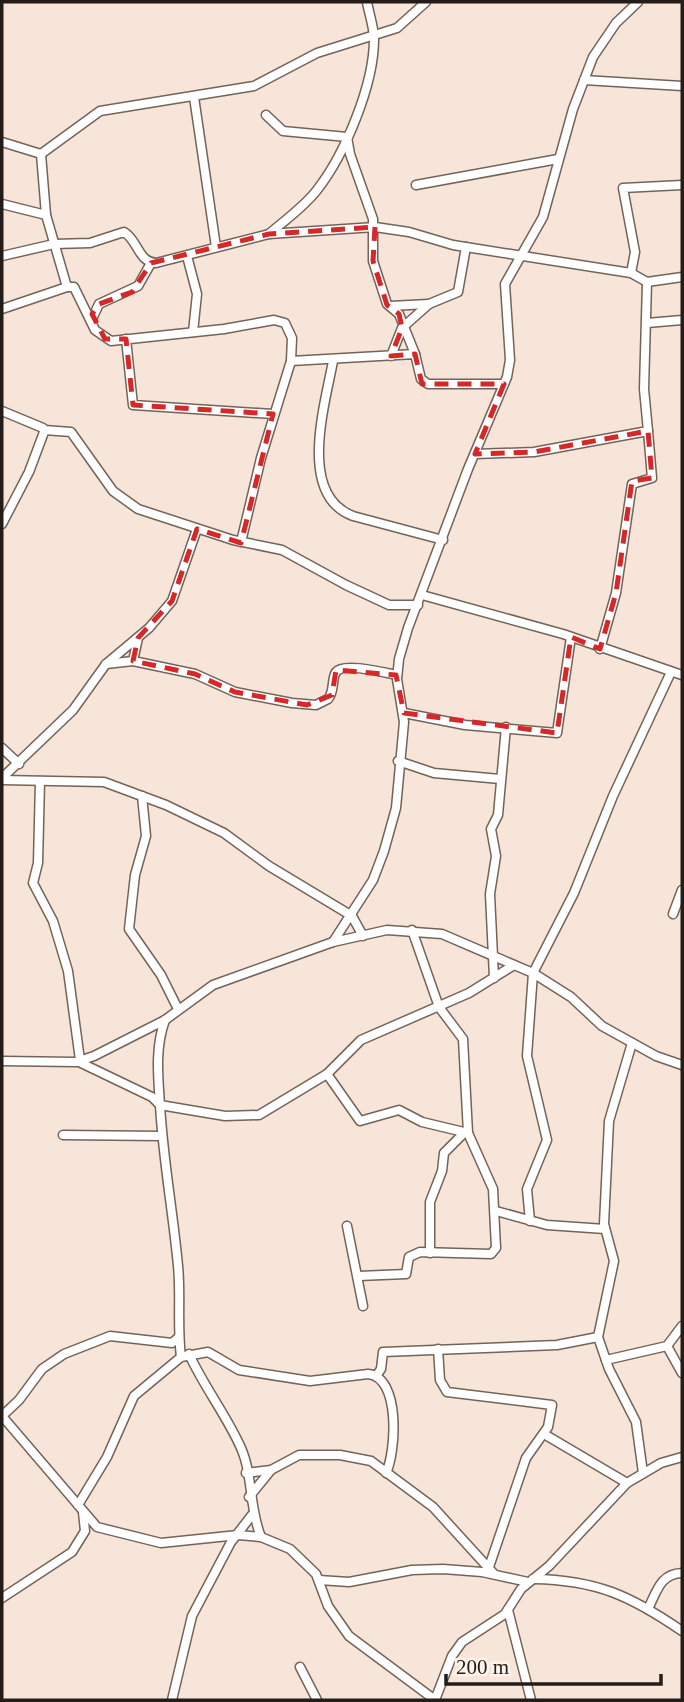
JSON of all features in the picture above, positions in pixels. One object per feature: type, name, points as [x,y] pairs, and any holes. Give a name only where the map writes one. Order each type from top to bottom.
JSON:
[{"type":"street","points":[[269,234],[316,191],[347,137],[370,71],[374,37],[367,2]]},
{"type":"street","points":[[41,154],[100,111],[254,86],[317,53],[374,37],[403,24],[426,2]]},
{"type":"street","points":[[333,942],[352,916],[379,869],[396,807],[404,713],[397,675],[403,642],[504,384],[510,360],[505,284],[543,217],[558,159],[598,47],[616,23],[638,2]]},
{"type":"street","points":[[584,80],[682,86]]},
{"type":"street","points":[[194,97],[216,247]]},
{"type":"street","points":[[266,115],[283,131],[347,137]]},
{"type":"street","points":[[347,137],[350,154],[375,227],[373,261],[389,306],[399,314],[402,328],[415,354],[421,379],[428,384],[504,384]]},
{"type":"street","points":[[2,142],[41,154]]},
{"type":"street","points":[[41,154],[46,215],[67,287]]},
{"type":"street","points":[[416,185],[558,159]]},
{"type":"street","points":[[631,273],[635,252],[623,188],[682,185]]},
{"type":"street","points":[[2,204],[46,215]]},
{"type":"street","points":[[91,321],[99,304],[132,292],[151,263],[269,234],[375,227],[520,257],[631,273],[646,282],[682,277]]},
{"type":"street","points":[[2,256],[54,244],[90,243],[124,232],[151,263]]},
{"type":"street","points":[[391,356],[402,328],[429,304],[458,292],[466,247]]},
{"type":"street","points":[[187,256],[197,294],[193,332]]},
{"type":"street","points":[[600,649],[616,593],[632,484],[652,478],[644,389],[646,282]]},
{"type":"street","points":[[2,309],[67,287],[78,291],[91,321],[105,340],[193,332],[279,320],[290,329],[291,361],[273,414],[241,542]]},
{"type":"street","points":[[389,306],[429,304]]},
{"type":"street","points":[[647,323],[682,320]]},
{"type":"street","points":[[126,339],[133,405],[273,414]]},
{"type":"street","points":[[291,361],[415,354]]},
{"type":"street","points":[[333,360],[318,448],[323,481],[331,501],[340,511],[353,516],[443,540]]},
{"type":"street","points":[[2,411],[44,430],[71,432],[108,486],[126,502],[197,529],[282,550],[389,605],[418,605]]},
{"type":"street","points":[[2,524],[29,472],[44,430]]},
{"type":"street","points":[[475,454],[534,452],[648,431]]},
{"type":"street","points":[[2,779],[73,710],[106,664],[138,638],[172,601],[197,529]]},
{"type":"street","points":[[422,595],[571,637],[682,675]]},
{"type":"street","points":[[404,713],[466,725],[556,733],[571,637]]},
{"type":"street","points":[[133,661],[138,638]]},
{"type":"street","points":[[106,664],[133,661],[195,674],[234,692],[307,705],[328,699],[336,672],[341,669],[397,675]]},
{"type":"street","points":[[530,1221],[527,1189],[547,1140],[527,1056],[533,973],[574,893],[613,796],[671,672]]},
{"type":"street","points":[[494,978],[490,894],[496,856],[491,829],[498,815],[506,727]]},
{"type":"street","points":[[2,748],[19,764]]},
{"type":"street","points":[[398,761],[434,773],[500,779]]},
{"type":"street","points":[[2,779],[104,782],[212,826],[352,916],[363,936]]},
{"type":"street","points":[[40,781],[38,863],[33,883],[53,921],[68,971],[78,1061]]},
{"type":"street","points":[[142,796],[146,836],[135,875],[129,929],[161,975],[178,1009]]},
{"type":"street","points":[[673,914],[682,890]]},
{"type":"street","points":[[78,1061],[110,1050],[164,1020],[214,985],[333,942],[387,930],[412,930],[442,934],[533,973],[571,997],[602,1026],[656,1056],[682,1065]]},
{"type":"street","points":[[359,1276],[406,1274],[413,1254],[491,1254],[496,1248],[496,1211],[487,1169],[467,1133],[463,1039],[439,1007],[412,930]]},
{"type":"street","points":[[2,1061],[78,1061],[152,1097],[160,1105],[225,1116],[259,1115],[327,1074],[361,1040],[439,1007],[514,965]]},
{"type":"street","points":[[164,1020],[158,1051],[161,1136],[179,1268],[176,1336],[241,1449],[252,1515],[261,1537]]},
{"type":"street","points":[[632,1043],[609,1121],[605,1229],[614,1261],[598,1337],[636,1422],[643,1473]]},
{"type":"street","points":[[327,1074],[360,1121],[399,1110],[422,1122],[467,1133]]},
{"type":"street","points":[[430,1253],[429,1205],[442,1171],[443,1157],[467,1133]]},
{"type":"street","points":[[63,1135],[161,1136]]},
{"type":"street","points":[[496,1211],[530,1221],[605,1229]]},
{"type":"street","points":[[347,1226],[363,1306]]},
{"type":"street","points":[[606,1360],[667,1346],[682,1326]]},
{"type":"street","points":[[97,1527],[2,1416],[42,1369],[64,1353],[110,1336],[176,1336]]},
{"type":"street","points":[[376,1376],[381,1369],[383,1352],[557,1345],[598,1337]]},
{"type":"street","points":[[667,1346],[682,1373]]},
{"type":"street","points":[[438,1349],[444,1391],[549,1402],[553,1409],[544,1434],[526,1458],[491,1571]]},
{"type":"street","points":[[2,1598],[64,1559],[78,1544],[85,1531],[80,1509],[134,1396],[185,1355],[208,1352],[234,1368],[282,1378],[310,1381],[368,1374],[376,1376],[391,1394],[393,1454],[386,1473]]},
{"type":"street","points":[[544,1434],[627,1483]]},
{"type":"street","points":[[250,1497],[271,1470],[292,1458],[313,1455],[371,1461],[433,1507],[491,1571]]},
{"type":"street","points":[[85,1531],[97,1527],[161,1543],[261,1537],[290,1549],[319,1580],[328,1606],[349,1636],[435,1700],[456,1649],[508,1610],[521,1588],[549,1566],[627,1483],[643,1473],[682,1457]]},
{"type":"street","points":[[246,1473],[271,1470]]},
{"type":"street","points":[[172,1700],[192,1616],[232,1537],[252,1515]]},
{"type":"street","points":[[549,1566],[550,1579]]},
{"type":"street","points":[[319,1580],[352,1582],[424,1569],[491,1571],[530,1580],[550,1579],[616,1592],[682,1631]]},
{"type":"street","points":[[648,1609],[662,1579],[667,1575],[682,1573]]},
{"type":"street","points":[[508,1610],[531,1700]]},
{"type":"street","points":[[300,1667],[317,1700]]},
{"type":"highlighted area","points":[[375,227],[373,261],[387,305],[399,314],[402,328],[391,356],[415,354],[422,384],[504,384],[475,454],[534,452],[648,431],[652,478],[632,481],[616,593],[600,649],[571,637],[557,733],[404,713],[396,675],[336,670],[332,695],[307,705],[235,692],[195,674],[133,661],[138,638],[172,601],[197,529],[241,543],[273,414],[133,405],[126,339],[105,339],[92,314],[99,304],[132,292],[151,263],[269,234]]}]
